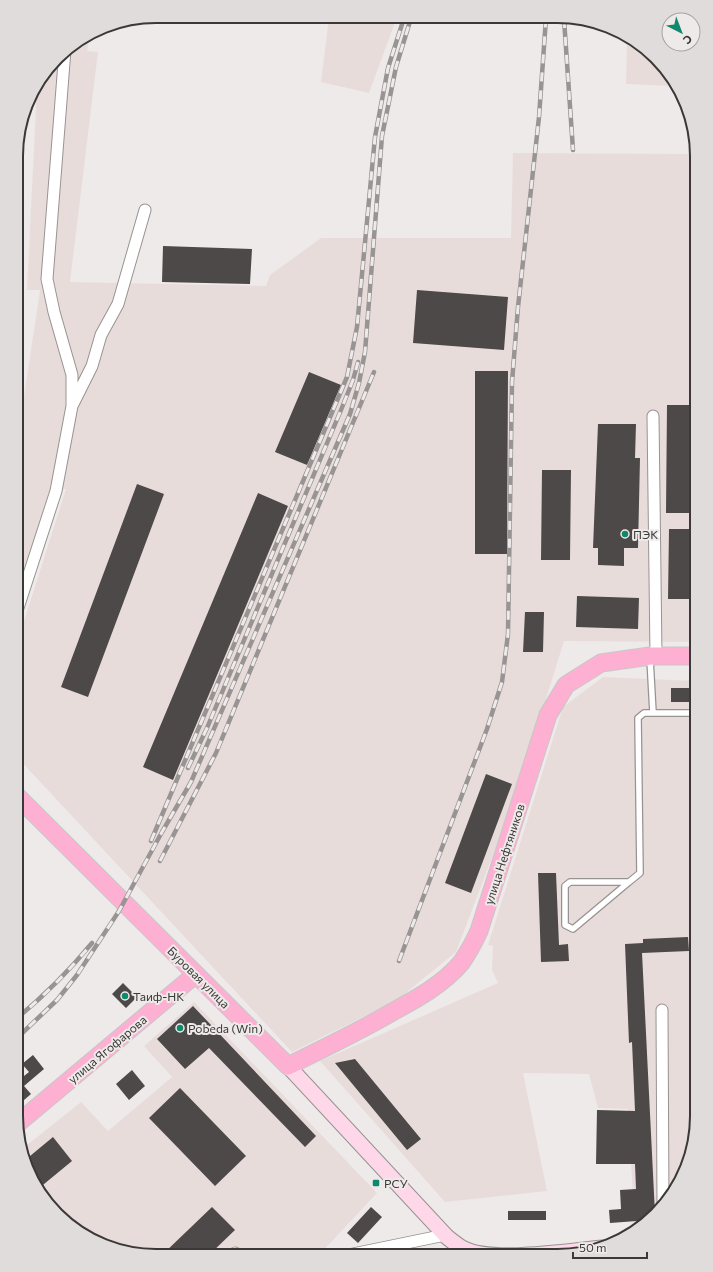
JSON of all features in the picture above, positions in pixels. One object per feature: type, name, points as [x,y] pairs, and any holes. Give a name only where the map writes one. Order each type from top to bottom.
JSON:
[{"type":"main road","name":"улица Нефтяников","points":[[288,1066],[362,1030],[417,998],[443,980],[460,964],[471,948],[479,931],[548,715],[566,684],[600,663],[653,656],[690,656]]},
{"type":"main road","name":"Буровая улица","points":[[23,802],[288,1066]]},
{"type":"main road","name":"улица Ягофарова","points":[[23,1119],[196,974]]},
{"type":"street","points":[[23,593],[56,491],[72,406],[72,375],[47,279],[64,60]]},
{"type":"street","points":[[72,406],[92,366],[101,334],[118,304],[145,210]]},
{"type":"street","points":[[653,416],[653,656]]},
{"type":"street","points":[[662,1010],[663,1196]]},
{"type":"street","name":"Буровая улица","points":[[288,1066],[445,1235],[466,1249]]},
{"type":"street","points":[[377,1249],[445,1235]]},
{"type":"lane","points":[[653,656],[653,713]]},
{"type":"lane","points":[[629,882],[570,882],[565,886],[565,924],[573,929],[640,873],[638,718],[644,713],[690,713]]},
{"type":"shaded area","points":[[328,23],[395,23],[369,93],[321,82]]},
{"type":"shaded area","points":[[89,42],[87,51],[98,52],[70,282],[266,286],[270,275],[321,238],[511,238],[513,153],[690,154],[690,642],[564,641],[517,792],[456,952],[397,1000],[292,1052],[23,764],[23,624],[66,489],[50,489],[23,574],[23,403],[40,290],[27,290],[36,99],[45,82],[56,68],[68,56]]},
{"type":"shaded area","points":[[627,43],[645,56],[657,68],[670,86],[626,84]]},
{"type":"shaded area","points":[[603,677],[690,681],[690,1124],[683,1158],[676,1175],[662,1197],[645,1216],[635,1224],[628,1109],[598,1108],[589,1074],[523,1073],[547,1191],[445,1202],[320,1061],[498,983],[492,970],[493,946],[488,945],[563,707]]},
{"type":"shaded area","name":"РСУ","points":[[194,1002],[377,1193],[325,1249],[139,1248],[105,1239],[90,1231],[62,1210],[51,1197],[33,1167],[27,1145],[81,1102],[108,1131],[172,1077],[144,1046]]},
{"type":"building","points":[[163,246],[252,249],[250,284],[162,282]]},
{"type":"building","points":[[417,290],[508,297],[504,350],[413,343]]},
{"type":"building","points":[[475,371],[508,371],[507,554],[475,554]]},
{"type":"building","points":[[309,372],[341,385],[307,465],[275,452]]},
{"type":"building","points":[[667,405],[690,405],[690,513],[666,513]]},
{"type":"building","points":[[598,424],[636,424],[635,458],[640,458],[638,548],[624,548],[624,566],[598,565],[598,548],[593,548]]},
{"type":"building","points":[[542,470],[571,470],[570,560],[541,560]]},
{"type":"building","points":[[137,484],[164,494],[88,697],[61,687]]},
{"type":"building","points":[[258,493],[288,506],[173,780],[143,767]]},
{"type":"building","points":[[669,529],[690,529],[690,599],[668,599]]},
{"type":"building","points":[[577,596],[639,598],[638,629],[576,627]]},
{"type":"building","points":[[525,612],[544,612],[543,652],[523,652]]},
{"type":"building","points":[[671,688],[690,688],[690,702],[671,702]]},
{"type":"building","points":[[486,774],[512,784],[471,893],[445,883]]},
{"type":"building","points":[[538,873],[556,873],[559,945],[568,944],[569,961],[541,962]]},
{"type":"building","points":[[688,937],[689,951],[642,953],[655,1206],[637,1222],[637,1221],[610,1223],[609,1210],[621,1209],[620,1190],[636,1189],[635,1164],[596,1164],[597,1110],[635,1111],[632,1042],[629,1043],[625,944],[643,943],[643,939]]},
{"type":"building","name":"Таиф-НК","points":[[123,983],[137,997],[126,1008],[112,994]]},
{"type":"building","points":[[193,1006],[316,1136],[305,1147],[209,1048],[185,1069],[157,1039]]},
{"type":"building","points":[[33,1055],[44,1069],[24,1086],[31,1094],[23,1101],[23,1077],[29,1072],[23,1063]]},
{"type":"building","points":[[355,1059],[421,1139],[407,1150],[335,1063]]},
{"type":"building","points":[[132,1070],[145,1086],[129,1100],[116,1084]]},
{"type":"building","points":[[180,1088],[246,1156],[215,1186],[149,1118]]},
{"type":"building","points":[[53,1137],[72,1161],[43,1185],[33,1167],[30,1156]]},
{"type":"building","points":[[212,1207],[235,1230],[215,1249],[168,1249]]},
{"type":"building","points":[[371,1207],[382,1217],[358,1243],[347,1233]]},
{"type":"building","points":[[508,1211],[546,1211],[546,1220],[508,1220]]},
{"type":"railway","points":[[151,841],[347,377],[357,327],[375,137],[388,68],[402,23]]},
{"type":"railway","points":[[23,1032],[57,1000],[77,975],[119,911],[191,782],[350,414],[359,383],[365,352],[382,136],[396,67],[409,23]]},
{"type":"railway","points":[[399,961],[487,729],[502,682],[508,634],[512,382],[518,307],[539,117],[546,23]]},
{"type":"railway","points":[[564,23],[573,150]]},
{"type":"railway","points":[[188,768],[207,728],[341,410],[353,380],[358,362]]},
{"type":"railway","points":[[160,861],[216,753],[374,372]]},
{"type":"railway","points":[[23,1013],[56,983],[92,943]]},
{"type":"place","name":"ПЭК","points":[[625,534]]},
{"type":"place","name":"Таиф-НК","points":[[125,996]]},
{"type":"place","name":"Pobeda (Win)","points":[[180,1028]]},
{"type":"place","name":"РСУ","points":[[376,1183]]}]
